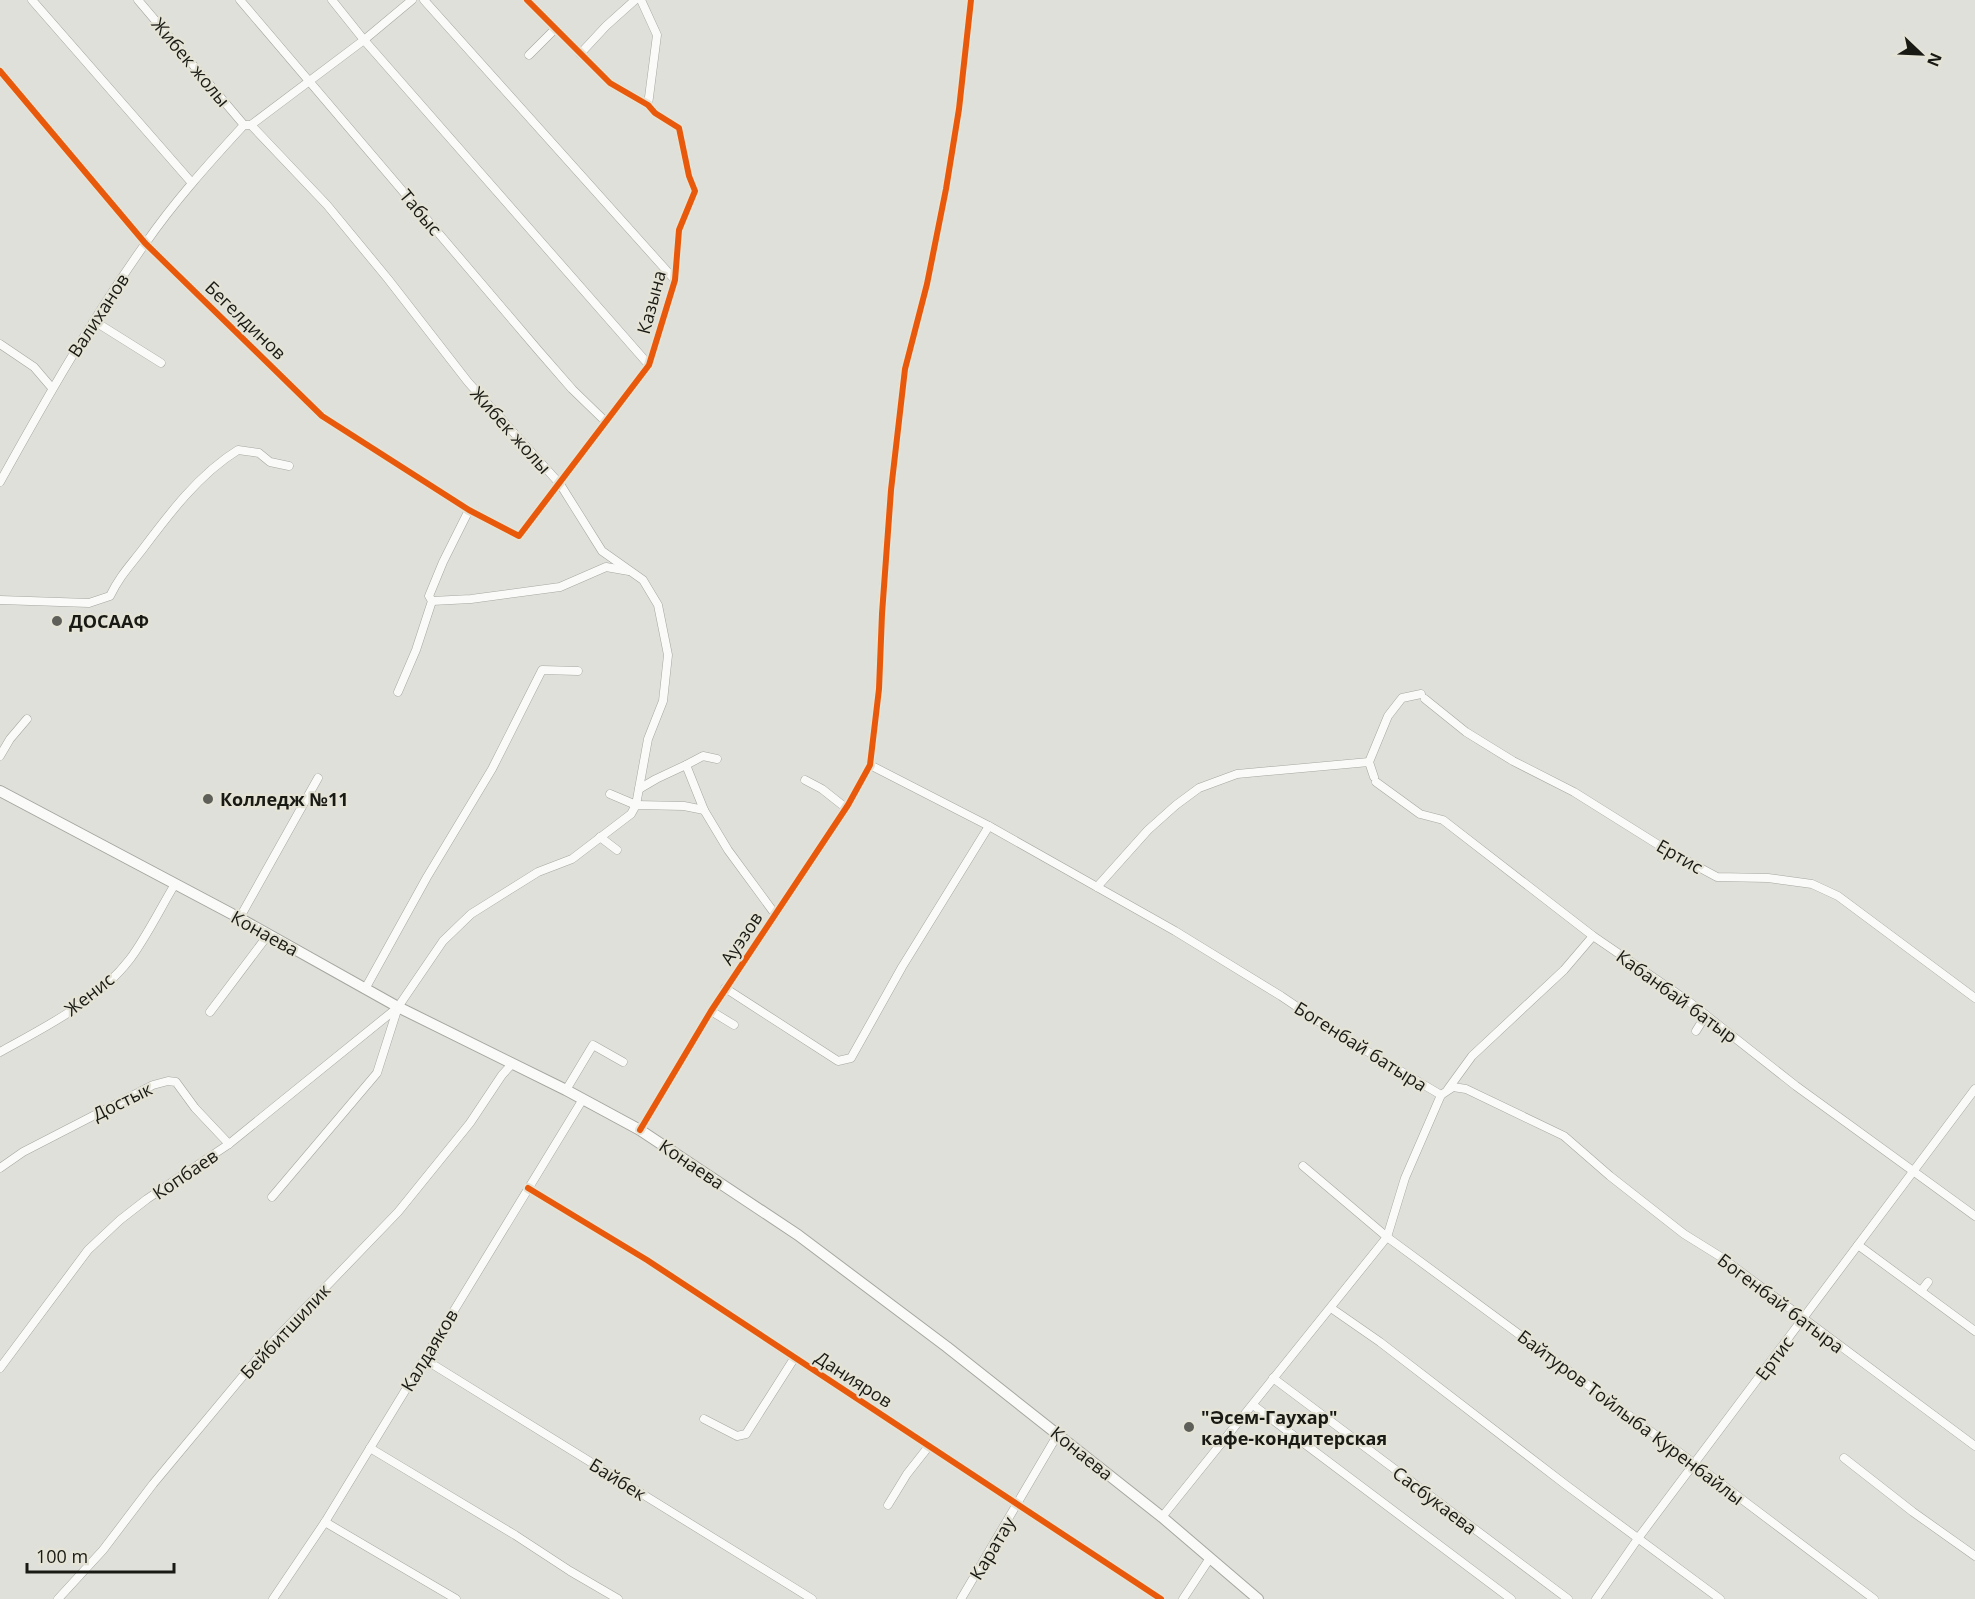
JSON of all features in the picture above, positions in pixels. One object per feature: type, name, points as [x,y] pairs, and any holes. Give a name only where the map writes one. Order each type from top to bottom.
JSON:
[{"type":"main road","name":"Конаева","points":[[5,793],[398,1007],[566,1090],[640,1130],[798,1235],[1058,1434],[1162,1517],[1258,1599]]},
{"type":"street","points":[[32,0],[192,183]]},
{"type":"street","name":"Жибек жолы","points":[[138,0],[248,125],[327,205],[468,382],[560,484],[602,551],[643,580],[658,604],[668,654],[663,701],[648,739],[636,805]]},
{"type":"street","name":"Табыс","points":[[240,0],[545,358],[572,389],[605,421]]},
{"type":"street","points":[[332,0],[364,40],[649,366]]},
{"type":"street","name":"Валиханов","points":[[0,482],[52,388],[94,321],[145,243],[192,183],[248,125],[364,40],[411,0]]},
{"type":"street","points":[[424,0],[675,280]]},
{"type":"street","name":"Казына","points":[[519,536],[649,366],[675,280],[679,230],[695,191],[689,176],[679,128],[655,113],[648,105],[610,83],[527,0]]},
{"type":"street","points":[[580,54],[612,20],[635,0]]},
{"type":"street","points":[[641,0],[657,35],[648,105]]},
{"type":"street","points":[[870,765],[879,689],[891,490],[905,369],[927,284],[946,189],[959,109],[971,0]]},
{"type":"street","points":[[529,55],[555,28]]},
{"type":"street","name":"Бегелдинов","points":[[0,71],[145,243],[322,416],[469,510],[519,536]]},
{"type":"street","points":[[94,321],[161,363]]},
{"type":"street","points":[[0,344],[34,367],[52,388]]},
{"type":"street","points":[[0,600],[89,603],[110,596],[119,576],[163,521],[226,457],[238,450],[259,453],[270,462],[289,466]]},
{"type":"street","points":[[398,692],[416,650],[432,601],[429,596],[469,510]]},
{"type":"street","points":[[432,601],[471,599],[560,587],[606,567],[633,572]]},
{"type":"street","points":[[365,989],[427,877],[492,769],[542,670],[578,671]]},
{"type":"street","name":"Ертис","points":[[1369,762],[1388,716],[1402,699],[1423,697],[1466,732],[1513,761],[1574,792],[1665,849],[1717,877],[1768,878],[1812,884],[1838,896],[1975,998]]},
{"type":"street","points":[[0,756],[10,739],[27,719]]},
{"type":"street","points":[[639,789],[656,778],[703,756],[717,759]]},
{"type":"street","points":[[1096,887],[1148,830],[1199,788],[1237,774],[1369,762]]},
{"type":"street","name":"Кабанбай батыр","points":[[1369,762],[1375,780],[1420,814],[1443,820],[1593,936],[1706,1015],[1813,1099],[1975,1216]]},
{"type":"street","name":"Ауэзов","points":[[686,765],[704,810],[728,849],[775,914]]},
{"type":"street","name":"Ауэзов","points":[[640,1130],[725,988],[846,808],[870,765]]},
{"type":"street","name":"Богенбай батыра","points":[[870,765],[989,826],[1175,931],[1333,1031],[1444,1093],[1453,1087],[1466,1089],[1564,1136],[1610,1176],[1684,1234],[1721,1257],[1975,1446]]},
{"type":"street","points":[[239,919],[318,778]]},
{"type":"street","points":[[805,780],[846,808]]},
{"type":"street","points":[[0,802],[5,793]]},
{"type":"street","points":[[610,794],[636,805],[684,806],[704,810]]},
{"type":"street","points":[[272,1197],[377,1073],[398,1007],[442,941],[471,914],[538,872],[572,859],[631,814],[636,805]]},
{"type":"street","name":"Ауэзов","points":[[725,988],[838,1061],[851,1058],[892,984],[989,826]]},
{"type":"street","points":[[600,837],[617,850]]},
{"type":"street","name":"Женис","points":[[0,1052],[101,989],[129,959],[175,884]]},
{"type":"street","points":[[210,1012],[268,935]]},
{"type":"street","points":[[1162,1517],[1387,1237],[1405,1178],[1444,1093],[1472,1056],[1564,970],[1593,936]]},
{"type":"street","name":"Копбаев","points":[[0,1368],[87,1250],[120,1220],[229,1144],[398,1007]]},
{"type":"street","points":[[711,1011],[734,1024]]},
{"type":"street","points":[[1696,1031],[1706,1015]]},
{"type":"street","points":[[566,1090],[593,1045],[623,1062]]},
{"type":"street","name":"Бейбитшилик","points":[[58,1599],[103,1550],[153,1484],[262,1353],[398,1212],[470,1123],[512,1064]]},
{"type":"street","name":"Достык","points":[[0,1168],[23,1152],[73,1125],[153,1085],[168,1081],[176,1082],[195,1108],[229,1144]]},
{"type":"street","name":"Ертис","points":[[1596,1599],[1639,1537],[1975,1089]]},
{"type":"street","name":"Калдаяков","points":[[273,1599],[325,1522],[583,1100]]},
{"type":"street","name":"Байтуров Тойлыба Куренбайлы","points":[[1303,1166],[1387,1237],[1874,1599]]},
{"type":"street","name":"Данияров","points":[[528,1188],[647,1260],[1161,1599]]},
{"type":"street","points":[[1858,1245],[1975,1331]]},
{"type":"street","points":[[1921,1291],[1928,1282]]},
{"type":"street","points":[[1331,1308],[1380,1342],[1566,1485],[1720,1599]]},
{"type":"street","points":[[704,1419],[737,1436],[746,1434],[795,1358]]},
{"type":"street","name":"Байбек","points":[[424,1359],[812,1599]]},
{"type":"street","name":"Сасбукаева","points":[[1273,1378],[1568,1599]]},
{"type":"street","name":"Сасбукаева","points":[[1253,1405],[1511,1599]]},
{"type":"street","name":"Каратау","points":[[961,1599],[1058,1434]]},
{"type":"street","points":[[888,1505],[907,1473],[929,1446]]},
{"type":"street","points":[[370,1449],[515,1534],[570,1571],[618,1599]]},
{"type":"street","points":[[1844,1458],[1912,1512],[1975,1556]]},
{"type":"street","points":[[325,1522],[456,1599]]},
{"type":"street","points":[[1183,1599],[1210,1558]]},
{"type":"cycle path","points":[[0,71],[145,243],[322,416],[469,510],[519,536],[649,365],[675,280],[679,230],[695,191],[689,176],[679,128],[655,113],[648,105],[610,83],[527,0]]},
{"type":"cycle path","points":[[640,1130],[711,1011],[848,805],[870,765],[879,689],[891,490],[905,369],[927,284],[946,189],[959,109],[971,0]]},
{"type":"cycle path","points":[[528,1188],[647,1260],[1161,1599]]},
{"type":"place","name":"ДОСААФ","points":[[57,621]]},
{"type":"place","name":"Колледж №11","points":[[208,799]]},
{"type":"place","name":"\"Әсем-Гаухар\" кафе-кондитерская","points":[[1189,1427]]}]
